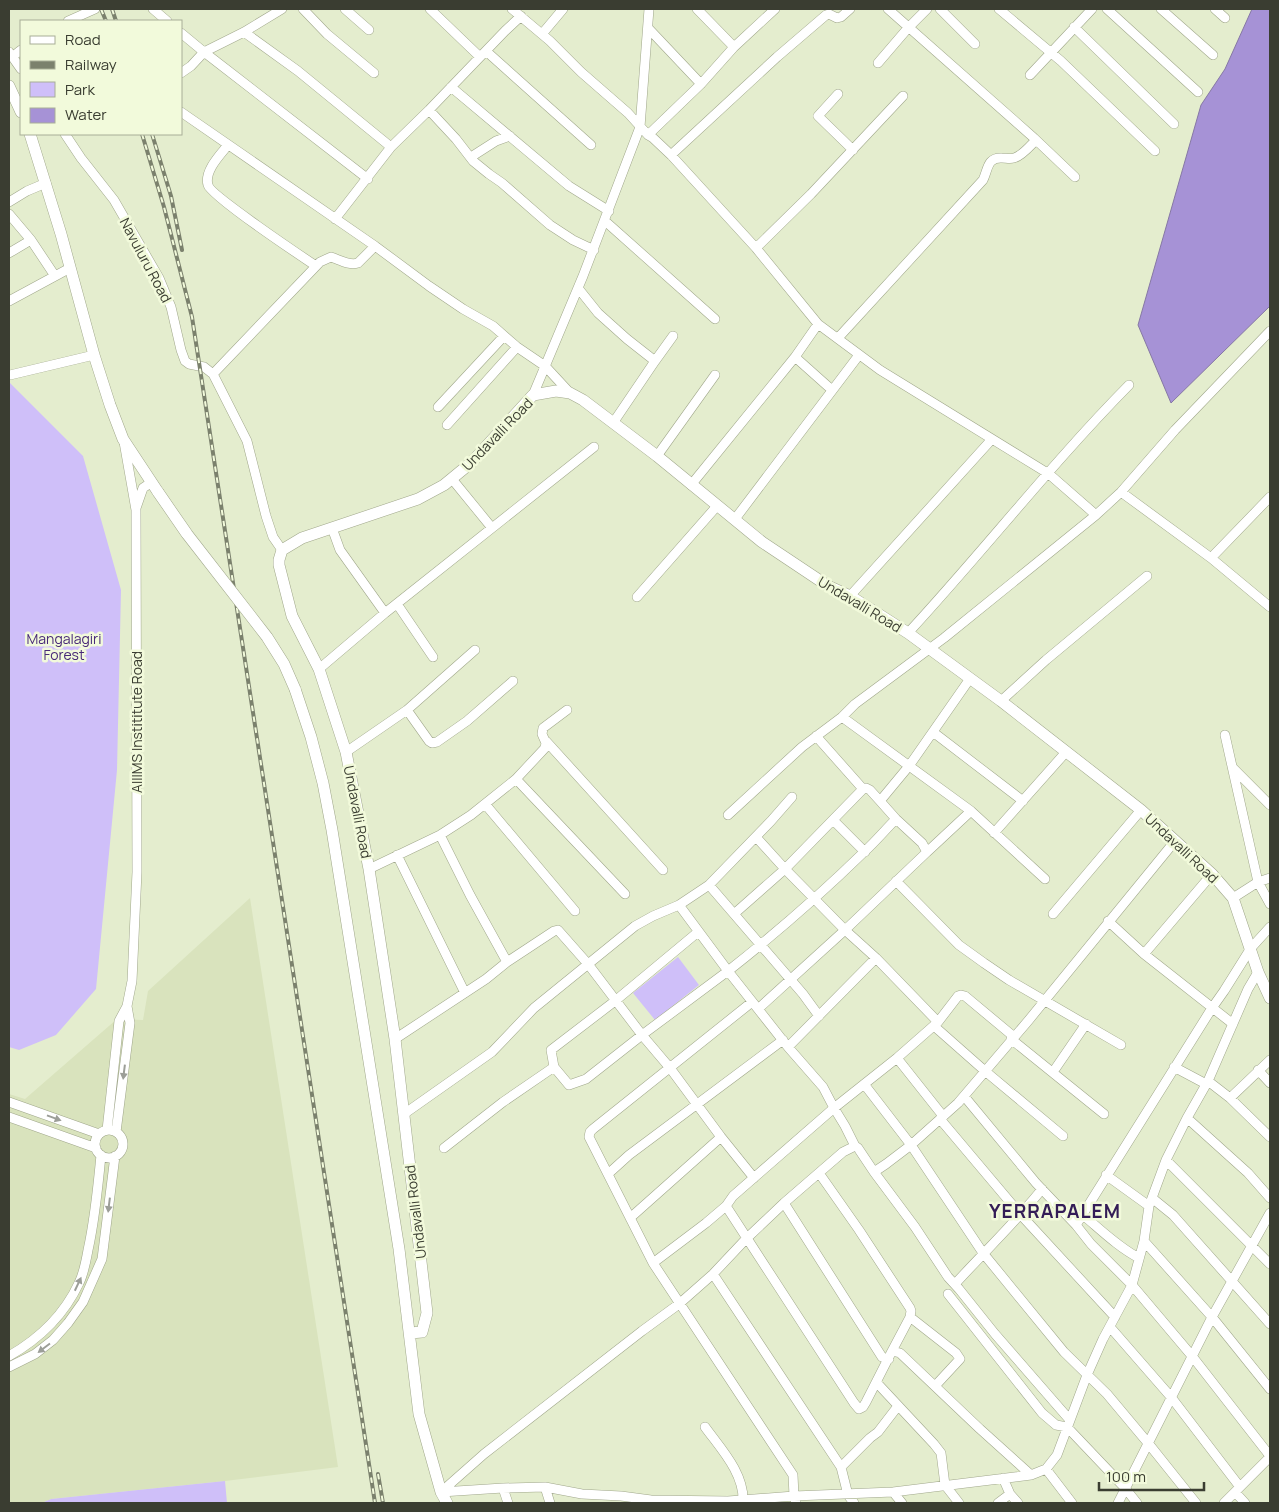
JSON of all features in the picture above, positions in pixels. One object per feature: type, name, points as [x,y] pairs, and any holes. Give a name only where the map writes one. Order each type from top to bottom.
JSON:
[{"type":"main road","points":[[9,86],[20,110]]},
{"type":"main road","points":[[30,135],[46,183],[94,355],[123,439],[187,534],[267,636],[284,664],[295,689],[311,737],[323,783],[332,830],[399,1249],[419,1414],[441,1492],[447,1503]]},
{"type":"main road","name":"Undavalli Road","points":[[410,1333],[422,1332],[427,1313],[395,1039],[369,869],[346,752],[319,669],[292,616],[279,560],[282,550],[302,538],[418,499],[444,486],[472,462],[533,395],[556,391],[570,393],[583,400],[657,456],[762,542],[828,586],[850,596],[908,633],[1141,810],[1212,874],[1233,898],[1258,972],[1270,998]]},
{"type":"street","points":[[70,20],[95,9]]},
{"type":"street","points":[[153,9],[167,20]]},
{"type":"street","points":[[182,72],[204,52],[244,32],[282,9]]},
{"type":"street","points":[[303,9],[327,34],[374,73]]},
{"type":"street","points":[[345,9],[368,30]]},
{"type":"street","points":[[430,9],[591,145]]},
{"type":"street","points":[[512,9],[628,112],[640,127],[671,155],[756,248],[818,324],[880,370],[1048,474],[1096,515]]},
{"type":"street","points":[[542,34],[563,9]]},
{"type":"street","points":[[533,395],[594,250],[640,127],[650,9]]},
{"type":"street","points":[[697,9],[734,47]]},
{"type":"street","points":[[671,155],[777,57],[826,15],[829,14],[837,18],[841,17],[850,9]]},
{"type":"street","points":[[888,9],[1075,177]]},
{"type":"street","points":[[878,63],[927,9]]},
{"type":"street","points":[[940,9],[975,44]]},
{"type":"street","points":[[1030,75],[1092,9]]},
{"type":"street","points":[[1107,9],[1198,92]]},
{"type":"street","points":[[1161,9],[1213,55]]},
{"type":"street","points":[[1215,9],[1225,18]]},
{"type":"street","points":[[1001,10],[1051,52],[1155,151]]},
{"type":"street","points":[[648,135],[702,84],[768,11]]},
{"type":"street","points":[[336,219],[391,147],[521,16]]},
{"type":"street","points":[[1074,27],[1174,124]]},
{"type":"street","points":[[649,28],[702,84]]},
{"type":"street","points":[[244,32],[298,71],[391,147]]},
{"type":"street","points":[[182,34],[368,179]]},
{"type":"street","points":[[10,54],[20,68]]},
{"type":"street","points":[[451,87],[570,186],[609,211]]},
{"type":"street","points":[[838,94],[818,116],[853,150]]},
{"type":"street","points":[[756,248],[853,150],[903,96]]},
{"type":"street","points":[[429,110],[478,165],[502,183],[550,225],[573,240],[594,250]]},
{"type":"street","points":[[182,113],[375,246],[429,286],[493,326],[545,366],[570,393]]},
{"type":"street","name":"Navuluru Road","points":[[66,135],[114,200],[159,278],[171,307],[185,361],[189,364],[204,367],[213,374]]},
{"type":"street","points":[[471,157],[496,141],[510,136]]},
{"type":"street","points":[[838,338],[983,180],[986,169],[995,158],[1019,156],[1036,140]]},
{"type":"street","points":[[228,145],[210,170],[208,185],[210,189],[228,204],[316,266]]},
{"type":"street","points":[[9,202],[27,191],[46,183]]},
{"type":"street","points":[[9,214],[31,240],[55,276]]},
{"type":"street","points":[[605,220],[715,319]]},
{"type":"street","points":[[9,253],[31,240]]},
{"type":"street","points":[[282,550],[274,537],[266,516],[246,440],[213,374],[320,262],[331,257],[348,264],[355,264],[375,246]]},
{"type":"street","points":[[9,301],[70,268]]},
{"type":"street","points":[[578,288],[598,312],[654,361]]},
{"type":"street","points":[[692,485],[795,357],[818,324]]},
{"type":"street","points":[[728,815],[802,747],[842,717],[855,704],[929,649],[1096,515],[1121,492],[1175,430],[1270,332]]},
{"type":"street","points":[[438,407],[504,336]]},
{"type":"street","points":[[614,423],[654,361],[673,336]]},
{"type":"street","points":[[447,425],[517,346]]},
{"type":"street","points":[[10,375],[94,355]]},
{"type":"street","points":[[735,520],[859,355]]},
{"type":"street","points":[[795,357],[832,390]]},
{"type":"street","points":[[657,456],[715,375]]},
{"type":"street","points":[[908,633],[1088,427],[1129,385]]},
{"type":"street","points":[[850,596],[992,438]]},
{"type":"street","name":"AIIIMS Instititute Road","points":[[108,1132],[119,1021],[127,1006],[132,981],[137,872],[136,510],[123,439]]},
{"type":"street","points":[[319,669],[385,613],[594,447]]},
{"type":"street","points":[[452,479],[492,528]]},
{"type":"street","points":[[136,510],[143,488],[149,484],[155,489]]},
{"type":"street","points":[[1121,492],[1211,558],[1270,607]]},
{"type":"street","points":[[1211,558],[1270,497]]},
{"type":"street","points":[[637,597],[717,506]]},
{"type":"street","points":[[332,528],[340,550],[385,613]]},
{"type":"street","points":[[1001,702],[1046,660],[1147,576]]},
{"type":"street","points":[[397,604],[433,657]]},
{"type":"street","points":[[346,752],[407,710],[475,650]]},
{"type":"street","points":[[880,802],[909,766],[970,680]]},
{"type":"street","points":[[407,710],[429,741],[432,743],[437,742],[467,721],[514,681]]},
{"type":"street","points":[[567,710],[543,728],[542,734],[546,741],[663,870]]},
{"type":"street","points":[[842,717],[971,811],[1044,879]]},
{"type":"street","points":[[933,732],[1023,801]]},
{"type":"street","points":[[1225,735],[1258,882],[1270,904]]},
{"type":"street","points":[[816,736],[863,789],[870,790],[896,819],[922,842],[928,852]]},
{"type":"street","points":[[369,869],[440,835],[485,804],[516,779],[545,748],[546,741]]},
{"type":"street","points":[[994,833],[1066,752]]},
{"type":"street","points":[[1233,768],[1270,804]]},
{"type":"street","points":[[516,779],[625,894]]},
{"type":"street","points":[[734,914],[785,868],[863,789]]},
{"type":"street","points":[[404,1114],[492,1052],[534,1008],[635,926],[679,905],[709,885],[792,797]]},
{"type":"street","points":[[485,804],[575,911]]},
{"type":"street","points":[[1053,914],[1141,810]]},
{"type":"street","points":[[795,1500],[793,1475],[653,1263],[589,1137],[590,1132],[670,1068],[790,980],[971,811]]},
{"type":"street","points":[[698,932],[616,1001],[551,1050],[554,1067],[569,1085],[586,1079],[762,945],[865,852],[896,819]]},
{"type":"street","points":[[833,820],[865,852]]},
{"type":"street","points":[[440,835],[507,962]]},
{"type":"street","points":[[756,837],[814,899],[876,958],[936,1024],[985,1071],[1063,1136]]},
{"type":"street","points":[[874,1172],[911,1145],[964,1096],[1175,841]]},
{"type":"street","points":[[397,855],[465,993]]},
{"type":"street","points":[[1144,954],[1212,874]]},
{"type":"street","points":[[1233,898],[1258,882],[1270,878]]},
{"type":"street","points":[[896,881],[960,945],[1009,980],[1121,1045]]},
{"type":"street","points":[[709,885],[762,945],[819,1016]]},
{"type":"street","points":[[679,905],[728,971],[785,1043],[823,1087],[854,1146],[858,1148],[915,1227],[948,1277],[1068,1423],[1137,1503]]},
{"type":"street","points":[[1108,922],[1144,954],[1233,1024]]},
{"type":"street","points":[[1076,1225],[1174,1067],[1251,948],[1270,927]]},
{"type":"street","points":[[395,1039],[556,930],[560,932],[588,964],[754,1178]]},
{"type":"street","points":[[608,1174],[629,1155],[696,1104],[785,1043],[819,1016],[876,958]]},
{"type":"street","points":[[441,1492],[503,1488],[545,1488],[622,1499],[677,1502],[795,1500],[894,1492],[1031,1474],[1046,1469],[1057,1455],[1087,1376],[1132,1285],[1144,1241],[1151,1202],[1166,1160],[1207,1082],[1248,989],[1258,972]]},
{"type":"street","points":[[653,1263],[706,1223],[726,1206],[733,1196],[834,1108],[936,1024],[958,996],[963,995],[1104,1114]]},
{"type":"street","points":[[1052,1072],[1086,1024]]},
{"type":"street","points":[[897,1058],[941,1117],[1021,1215],[1115,1317]]},
{"type":"street","points":[[1230,1098],[1270,1060]]},
{"type":"street","points":[[444,1148],[503,1102],[554,1067]]},
{"type":"street","points":[[1174,1067],[1207,1082],[1230,1098],[1270,1136]]},
{"type":"street","points":[[1258,1070],[1270,1083]]},
{"type":"street","points":[[864,1084],[911,1145],[983,1253],[1064,1352],[1107,1394],[1196,1503]]},
{"type":"street","points":[[964,1096],[1042,1190],[1076,1225],[1091,1244],[1132,1285],[1192,1356],[1270,1456],[1224,1503]]},
{"type":"street","points":[[9,1102],[108,1132]]},
{"type":"street","points":[[9,1117],[98,1151],[106,1157],[115,1156],[102,1259],[83,1302],[54,1340],[35,1354],[9,1367]]},
{"type":"street","points":[[1187,1118],[1248,1173],[1270,1198]]},
{"type":"street","name":"AIIIMS Instititute Road","points":[[9,1356],[36,1338],[57,1318],[80,1282],[86,1264],[91,1236],[98,1151],[96,1138],[108,1132],[122,1138],[123,1147],[115,1156]]},
{"type":"street","points":[[630,1218],[721,1137]]},
{"type":"street","points":[[441,1492],[491,1448],[679,1304],[713,1274],[784,1203],[843,1152],[854,1146]]},
{"type":"street","points":[[1166,1160],[1270,1264]]},
{"type":"street","points":[[726,1206],[859,1409],[863,1407],[877,1383],[910,1317],[910,1308],[819,1173]]},
{"type":"street","points":[[1106,1175],[1172,1215],[1270,1324]]},
{"type":"street","points":[[955,1284],[1021,1215],[1042,1190]]},
{"type":"street","points":[[784,1203],[882,1357],[900,1353],[1031,1474]]},
{"type":"street","points":[[1118,1503],[1212,1317],[1270,1213]]},
{"type":"street","points":[[1083,1215],[1129,1253],[1139,1258]]},
{"type":"street","points":[[1144,1241],[1212,1317],[1270,1389]]},
{"type":"street","points":[[713,1274],[841,1467],[848,1495],[854,1503]]},
{"type":"street","points":[[948,1294],[1038,1409],[1056,1425],[1068,1423]]},
{"type":"street","points":[[910,1317],[956,1353],[960,1359],[934,1386]]},
{"type":"street","points":[[1110,1327],[1171,1398],[1238,1489],[1244,1503]]},
{"type":"street","points":[[877,1383],[941,1453],[946,1485],[959,1503]]},
{"type":"street","points":[[841,1467],[878,1432],[898,1406]]},
{"type":"street","points":[[705,1427],[732,1465],[740,1480],[743,1501]]},
{"type":"street","points":[[1046,1469],[1072,1503]]},
{"type":"street","points":[[1003,1478],[1010,1494],[1018,1503]]},
{"type":"street","points":[[503,1488],[508,1503]]},
{"type":"street","points":[[545,1488],[550,1503]]},
{"type":"street","points":[[894,1492],[902,1503]]},
{"type":"street","points":[[998,1503],[1010,1494]]},
{"type":"shaded area","points":[[250,898],[338,1467],[51,1499],[42,1503],[9,1503],[9,1094],[25,1099],[117,1019],[143,1020],[148,991]]},
{"type":"green space","name":"Mangalagiri Forest","points":[[9,382],[83,456],[121,590],[117,770],[96,989],[56,1035],[19,1050],[9,1047]]},
{"type":"green space","points":[[678,957],[699,985],[655,1020],[633,993]]},
{"type":"green space","points":[[225,1481],[227,1503],[42,1503],[51,1499]]},
{"type":"water","points":[[1252,9],[1270,9],[1270,306],[1171,403],[1138,325],[1201,105],[1225,69]]},
{"type":"railway","points":[[101,9],[106,20]]},
{"type":"railway","points":[[112,9],[116,20]]},
{"type":"railway","points":[[142,135],[164,207],[192,317],[375,1503]]},
{"type":"railway","points":[[152,135],[171,196],[182,250]]},
{"type":"railway","points":[[378,1474],[383,1503]]},
{"type":"district","name":"YERRAPALEM","points":[[1055,1211]]}]
